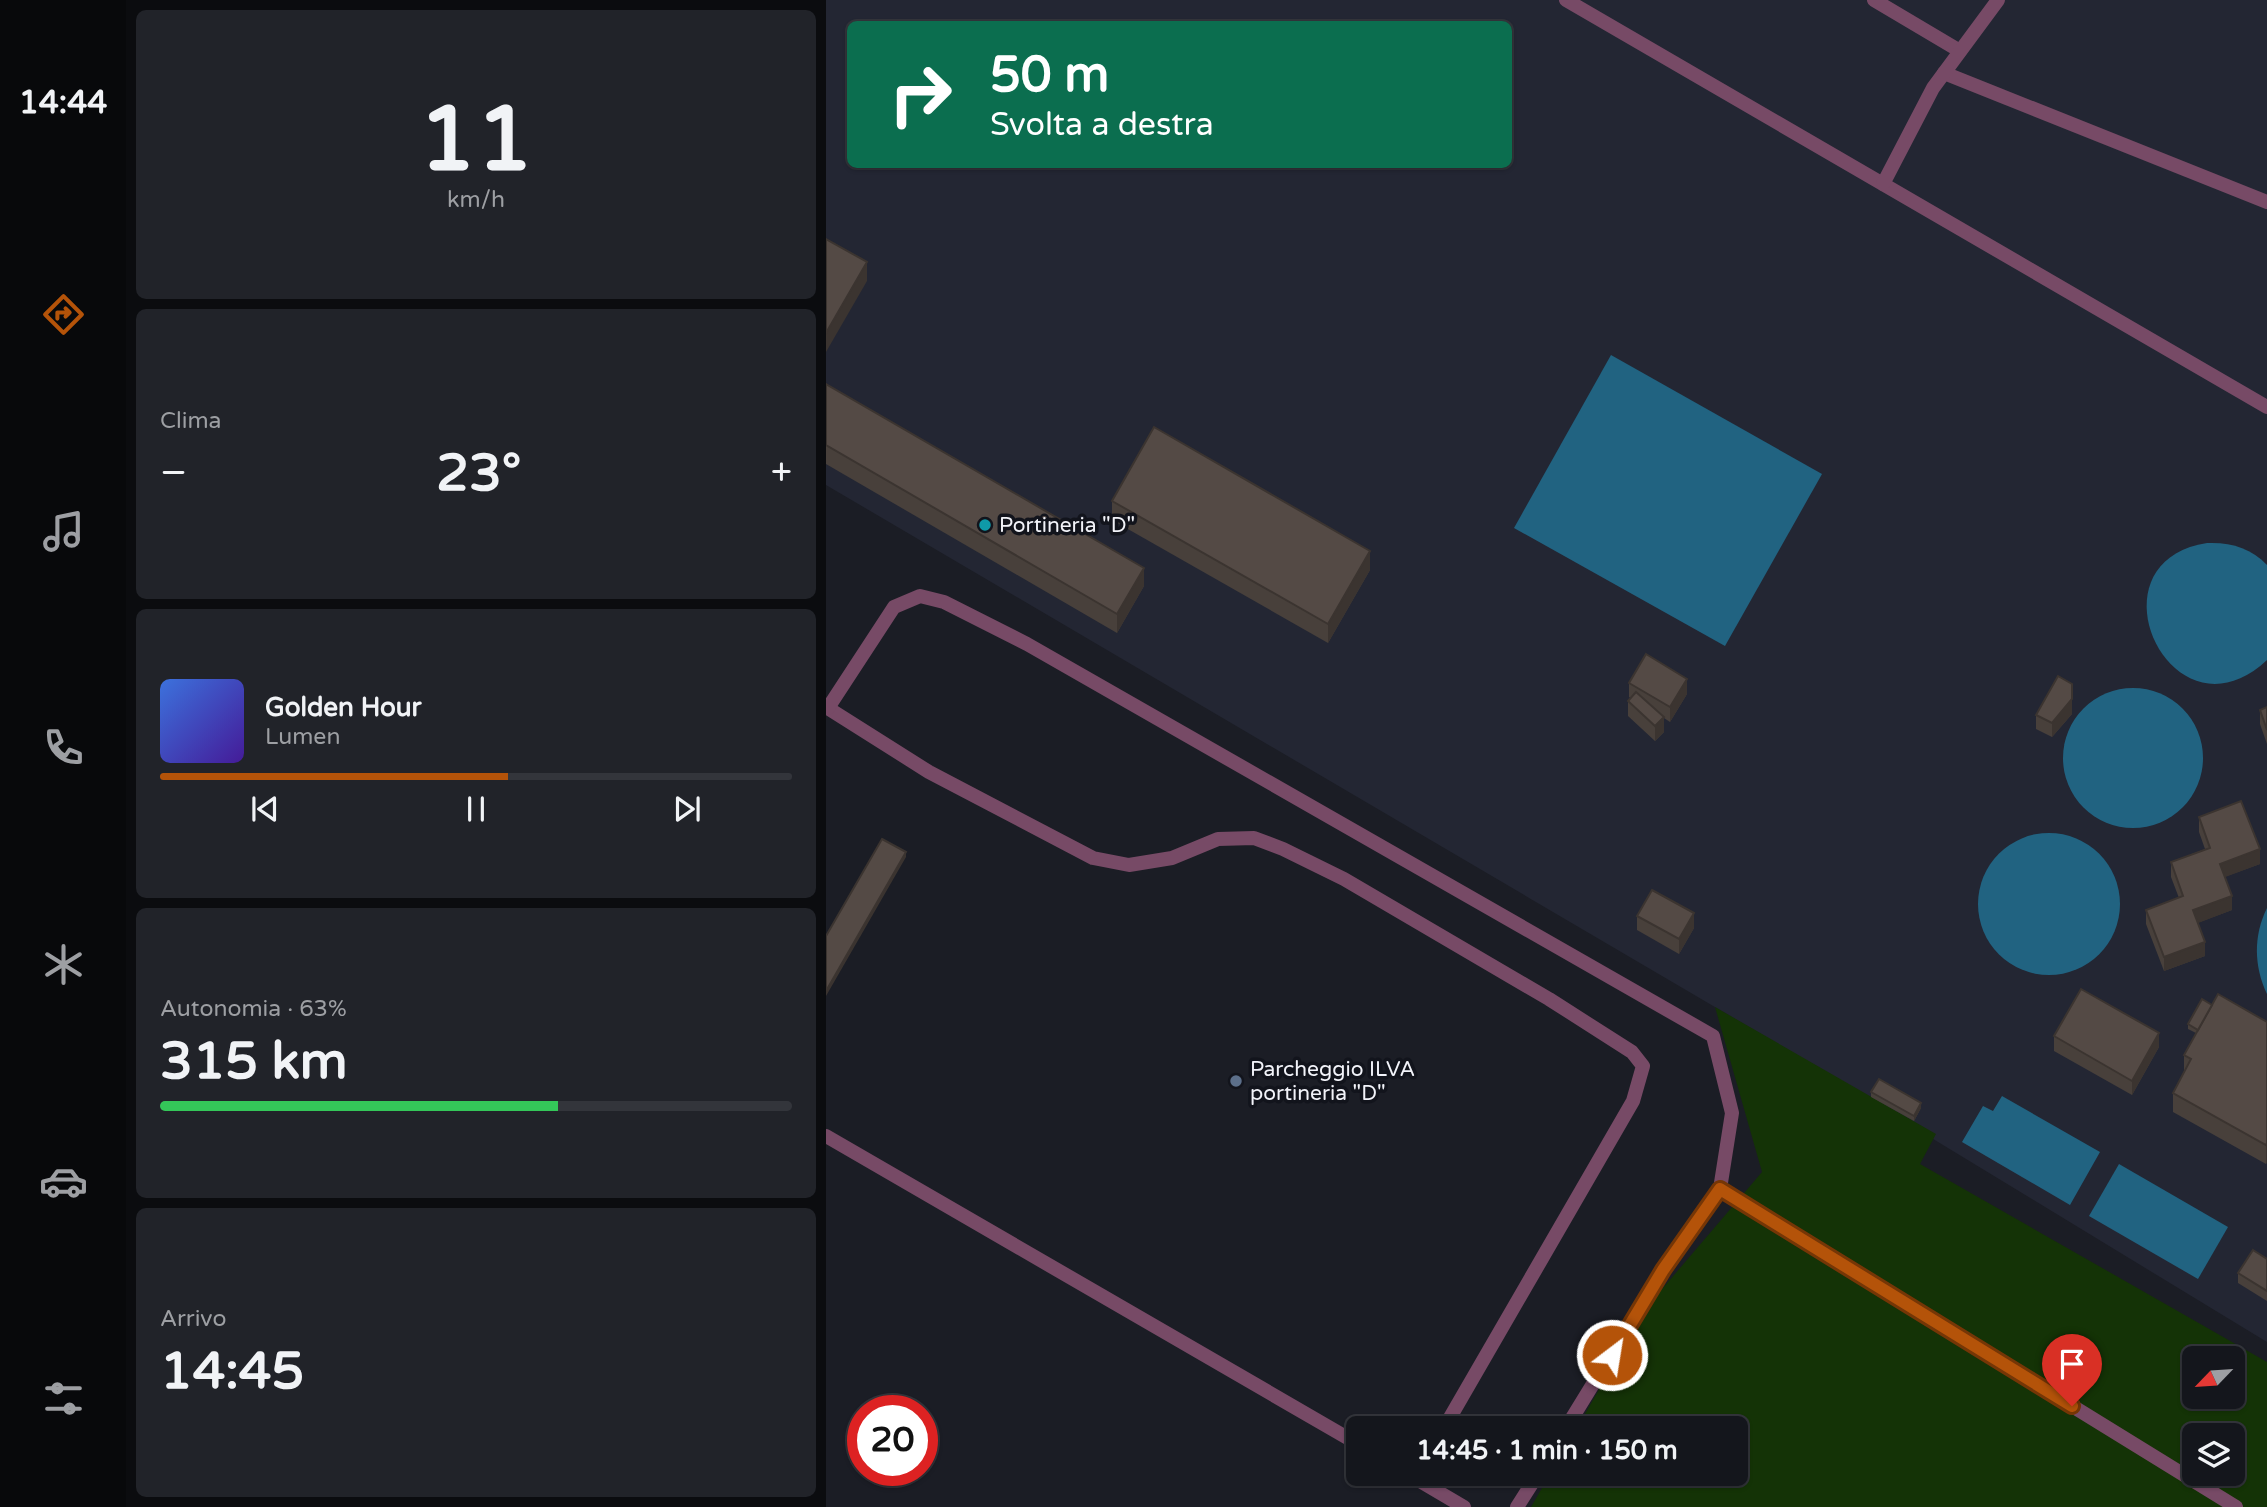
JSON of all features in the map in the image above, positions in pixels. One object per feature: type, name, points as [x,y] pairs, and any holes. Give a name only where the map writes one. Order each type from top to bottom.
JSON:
[{"type":"lane","points":[[1566,0],[2267,407]]},
{"type":"lane","points":[[1874,0],[1960,51]]},
{"type":"lane","points":[[1883,184],[1944,72],[1998,0]]},
{"type":"lane","points":[[1944,72],[2267,202]]},
{"type":"lane","points":[[1451,1416],[1633,1101],[1643,1066],[1632,1052],[1549,999],[1368,893],[1283,849],[1254,838],[1218,839],[1172,858],[1129,865],[1093,858],[929,772],[827,708],[894,607],[920,596],[944,602],[1027,644],[1713,1037],[1732,1112],[1720,1189],[1663,1270],[1573,1416]]},
{"type":"lane","points":[[826,1136],[1346,1437]]},
{"type":"lane","points":[[1720,1189],[2236,1507]]},
{"type":"lane","points":[[1431,1486],[1464,1507]]},
{"type":"lane","points":[[1517,1507],[1530,1486]]},
{"type":"shaded area","points":[[826,0],[2267,0],[2267,1342],[1749,1027],[826,485]]},
{"type":"green space","points":[[1715,1007],[1936,1134],[1920,1164],[2239,1346],[2182,1346],[2182,1409],[2245,1409],[2245,1349],[2267,1362],[2267,1507],[1531,1507],[1543,1486],[1748,1486],[1748,1416],[1584,1416],[1645,1309],[1762,1172]]},
{"type":"water","points":[[1611,355],[1822,474],[1725,646],[1514,528]]},
{"type":"water","points":[[2207,543],[2240,547],[2267,565],[2267,660],[2232,681],[2200,682],[2174,667],[2155,642],[2147,612],[2151,582],[2170,557]]},
{"type":"water","points":[[2133,688],[2160,694],[2182,709],[2197,731],[2203,758],[2197,785],[2182,807],[2160,822],[2133,828],[2106,822],[2084,807],[2069,785],[2063,758],[2069,731],[2084,709],[2106,694]]},
{"type":"water","points":[[2049,833],[2076,839],[2099,854],[2114,877],[2120,904],[2114,931],[2099,954],[2076,969],[2049,975],[2022,969],[1999,954],[1984,931],[1978,904],[1984,877],[1999,854],[2022,839]]},
{"type":"water","points":[[2267,908],[2267,994],[2260,973],[2257,940]]},
{"type":"water","points":[[2002,1096],[2100,1152],[2070,1205],[1962,1142],[1983,1106],[1993,1111]]},
{"type":"water","points":[[2119,1164],[2228,1227],[2198,1279],[2089,1216]]},
{"type":"building","points":[[826,239],[867,262],[826,333]]},
{"type":"building","name":"Portineria \"D\"","points":[[826,384],[1144,568],[1117,614],[826,445]]},
{"type":"building","points":[[1154,427],[1370,551],[1328,624],[1112,501]]},
{"type":"building","points":[[1646,654],[1687,679],[1670,707],[1629,683]]},
{"type":"building","points":[[2058,676],[2072,684],[2072,699],[2052,723],[2036,715]]},
{"type":"building","points":[[1636,692],[1664,717],[1655,726],[1628,701]]},
{"type":"building","points":[[2267,707],[2267,730],[2260,710]]},
{"type":"building","points":[[2241,801],[2260,849],[2220,864],[2232,896],[2193,910],[2205,942],[2164,957],[2146,910],[2183,896],[2171,862],[2210,848],[2199,817]]},
{"type":"building","points":[[882,839],[906,852],[826,991],[826,936]]},
{"type":"building","points":[[1652,890],[1694,913],[1679,939],[1637,916]]},
{"type":"building","points":[[2081,989],[2159,1033],[2132,1081],[2054,1036]]},
{"type":"building","points":[[2218,994],[2267,1022],[2266,1145],[2173,1093],[2191,1059],[2184,1055]]},
{"type":"building","points":[[2202,999],[2212,1005],[2198,1030],[2188,1024]]},
{"type":"building","points":[[1879,1079],[1921,1103],[1914,1116],[1871,1092]]},
{"type":"building","points":[[2253,1250],[2267,1259],[2267,1291],[2238,1273]]},
{"type":"place","name":"Portineria \"D\"","points":[[985,525]]},
{"type":"place","name":"Parcheggio ILVA portineria \"D\"","points":[[1236,1081]]},
{"type":"route","points":[[1612,1355],[1663,1270],[1720,1189],[2072,1406]]}]
